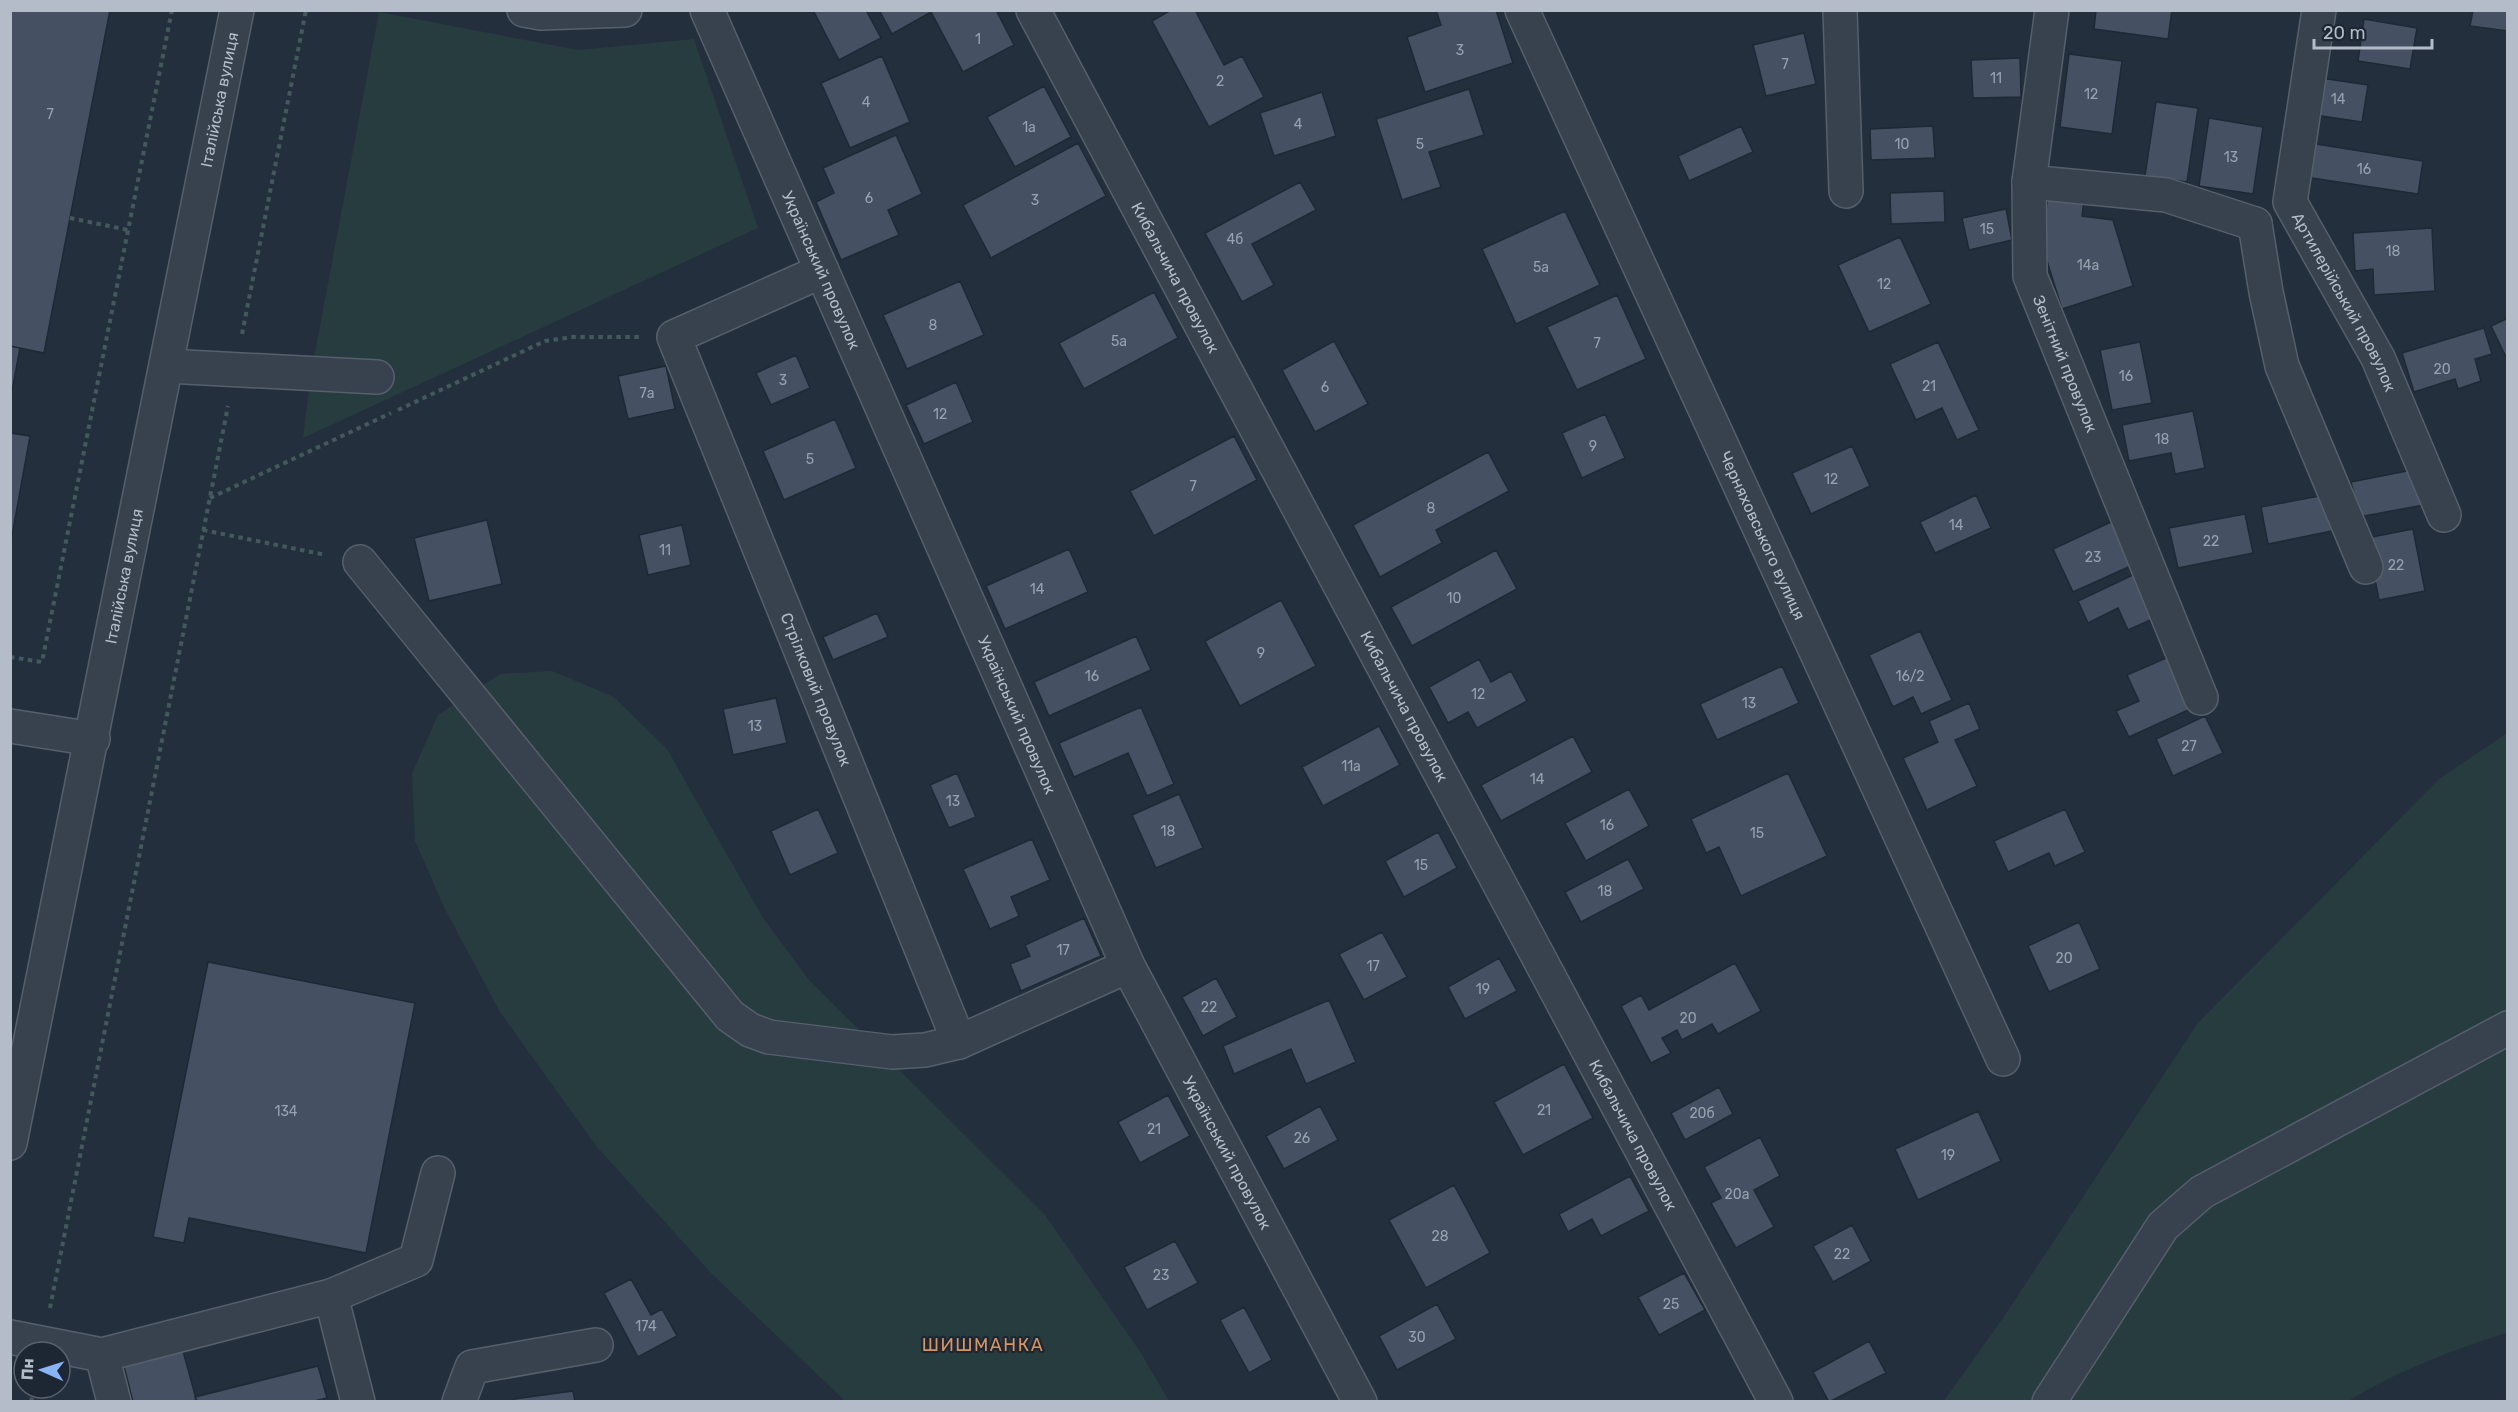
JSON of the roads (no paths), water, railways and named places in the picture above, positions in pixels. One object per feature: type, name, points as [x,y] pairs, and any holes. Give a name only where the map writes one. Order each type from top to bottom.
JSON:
[{"type":"street","name":"Італійська вулиця","points":[[10,1143],[93,739],[237,10]]},
{"type":"street","points":[[524,10],[541,13],[624,10]]},
{"type":"street","name":"Український провулок","points":[[707,10],[1128,966],[1360,1401]]},
{"type":"street","name":"Кибальчича провулок","points":[[1033,10],[1776,1401]]},
{"type":"street","name":"Черняховського вулиця","points":[[1522,10],[2003,1059]]},
{"type":"street","points":[[1840,10],[1846,191]]},
{"type":"street","name":"Зенітний провулок","points":[[2052,10],[2029,183],[2030,276],[2201,698]]},
{"type":"street","name":"Артилерійський провулок","points":[[2319,10],[2290,201],[2378,357],[2444,515]]},
{"type":"street","points":[[2029,183],[2166,195],[2255,224]]},
{"type":"street","points":[[2255,224],[2290,201]]},
{"type":"street","points":[[2255,224],[2266,292],[2282,366],[2366,567]]},
{"type":"street","name":"Стрілковий провулок","points":[[822,272],[674,337],[959,1042]]},
{"type":"street","points":[[167,366],[377,377]]},
{"type":"street","points":[[360,562],[730,1016],[750,1030],[769,1036],[892,1052],[925,1050],[959,1042],[1128,966]]},
{"type":"street","points":[[10,726],[93,739]]},
{"type":"street","points":[[2049,1401],[2163,1226],[2202,1192],[2508,1028]]},
{"type":"street","points":[[10,1337],[102,1355],[331,1296],[416,1260],[438,1173]]},
{"type":"street","points":[[331,1296],[358,1401]]},
{"type":"street","points":[[459,1401],[472,1367],[596,1346]]},
{"type":"street","points":[[102,1355],[114,1401]]},
{"type":"district","name":"ШИШМАНКА","points":[[983,1345]]}]
